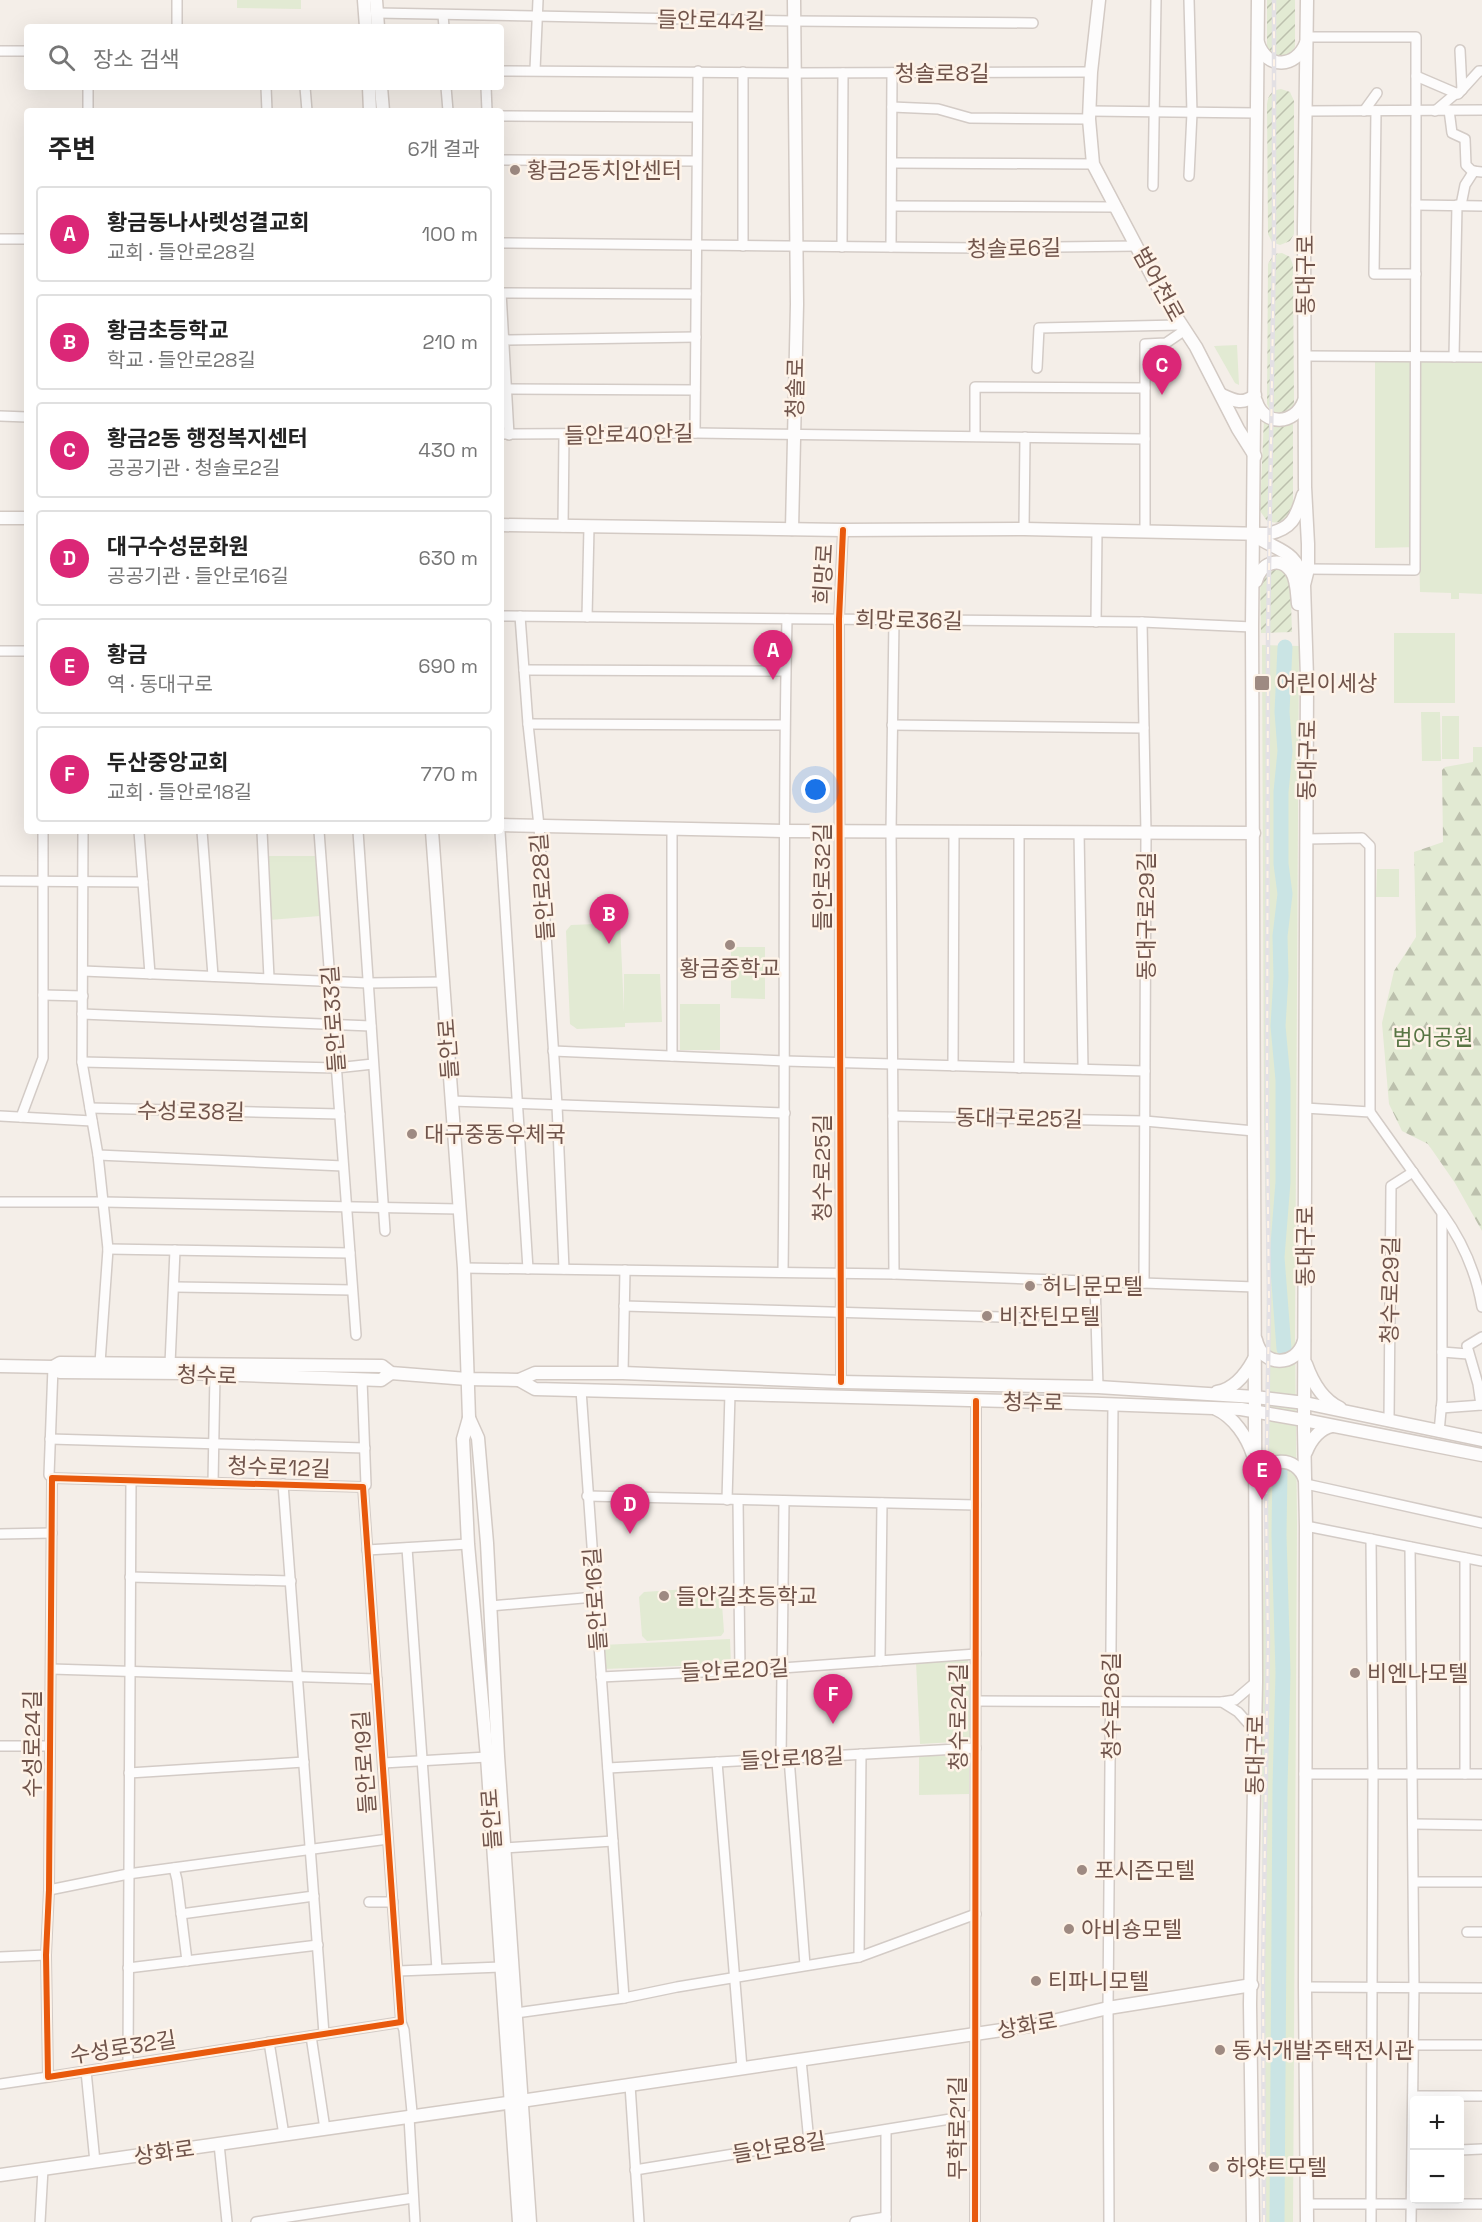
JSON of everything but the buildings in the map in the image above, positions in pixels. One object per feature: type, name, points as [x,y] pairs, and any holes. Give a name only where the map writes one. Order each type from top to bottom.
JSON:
[{"type":"main road","points":[[364,0],[366,24]]},
{"type":"main road","points":[[376,0],[378,24]]},
{"type":"main road","name":"청솔로","points":[[792,529],[797,248],[793,73],[794,0]]},
{"type":"main road","name":"범어천로","points":[[1099,0],[1091,72],[1090,115],[1093,164],[1162,295],[1222,395],[1238,429],[1255,456]]},
{"type":"main road","name":"동대구로","points":[[1253,2222],[1252,1985],[1256,1732],[1254,1358],[1256,1333],[1252,627],[1258,0]]},
{"type":"main road","name":"동대구로","points":[[1307,0],[1304,227],[1305,487],[1308,569],[1304,584],[1306,630],[1304,1455],[1306,1484],[1307,2222]]},
{"type":"main road","points":[[1258,39],[1265,56],[1281,63],[1298,56],[1307,38]]},
{"type":"main road","points":[[369,90],[370,108]]},
{"type":"main road","points":[[381,90],[383,108]]},
{"type":"main road","points":[[1222,395],[1241,402],[1255,397],[1261,412],[1266,416],[1285,420],[1301,408],[1305,389]]},
{"type":"main road","name":"희망로","points":[[504,525],[843,530],[1024,529],[1253,534],[1280,531],[1290,524],[1296,517],[1305,487]]},
{"type":"main road","points":[[0,518],[24,518]]},
{"type":"main road","points":[[1253,534],[1286,552],[1298,565],[1304,584]]},
{"type":"main road","points":[[1253,597],[1260,569],[1271,563],[1285,565],[1293,576],[1299,612],[1306,630]]},
{"type":"main road","name":"들안로32길","points":[[504,825],[783,831],[1146,833]]},
{"type":"main road","name":"동대구로29길","points":[[1146,833],[1254,833]]},
{"type":"main road","name":"들안로","points":[[432,834],[464,1268],[469,1418],[463,1439],[468,1544],[487,1756],[501,1967],[530,2222]]},
{"type":"main road","points":[[1256,1333],[1257,1346],[1261,1352],[1272,1360],[1279,1361],[1298,1354],[1302,1349],[1305,1336]]},
{"type":"main road","points":[[1210,1394],[1225,1391],[1232,1386],[1243,1376],[1254,1358]]},
{"type":"main road","points":[[1305,1360],[1311,1376],[1326,1398],[1333,1405],[1349,1413]]},
{"type":"main road","name":"청수로","points":[[0,1366],[53,1367],[60,1363],[382,1366],[391,1373],[467,1379],[519,1380],[535,1373],[623,1373],[841,1382],[1098,1387],[1255,1397],[1305,1403],[1482,1440]]},
{"type":"main road","name":"청수로","points":[[53,1367],[60,1372],[215,1374],[362,1380],[381,1380],[391,1373]]},
{"type":"main road","name":"청수로","points":[[519,1380],[535,1389],[1113,1404],[1256,1411],[1482,1455]]},
{"type":"main road","points":[[1215,1409],[1221,1412],[1242,1434],[1251,1449],[1255,1466]]},
{"type":"main road","name":"들안로","points":[[469,1418],[478,1438],[516,2013],[519,2222]]},
{"type":"main road","points":[[1304,1455],[1314,1437],[1332,1426]]},
{"type":"main road","points":[[1256,1486],[1262,1470],[1276,1461],[1284,1461],[1299,1469],[1306,1484]]},
{"type":"main road","name":"상화로","points":[[0,2175],[1036,2025],[1108,2008],[1252,1985]]},
{"type":"street","points":[[177,0],[177,24]]},
{"type":"street","points":[[536,70],[538,0]]},
{"type":"street","points":[[1153,186],[1156,0]]},
{"type":"street","points":[[1189,0],[1192,113],[1189,176]]},
{"type":"street","name":"들안로44길","points":[[377,13],[793,21]]},
{"type":"street","points":[[443,15],[444,24]]},
{"type":"street","points":[[793,21],[1033,23]]},
{"type":"street","points":[[1307,38],[1416,37],[1415,570],[1308,569]]},
{"type":"street","points":[[0,51],[24,51]]},
{"type":"street","points":[[1460,51],[1460,92]]},
{"type":"street","name":"청솔로8길","points":[[504,71],[1091,72]]},
{"type":"street","points":[[695,433],[698,71]]},
{"type":"street","points":[[1435,111],[1460,92],[1479,71],[1482,71]]},
{"type":"street","points":[[743,72],[743,246]]},
{"type":"street","points":[[842,248],[843,73]]},
{"type":"street","points":[[891,247],[892,73]]},
{"type":"street","points":[[1416,76],[1460,92]]},
{"type":"street","points":[[88,90],[88,108]]},
{"type":"street","points":[[266,90],[267,108]]},
{"type":"street","points":[[304,90],[307,108]]},
{"type":"street","points":[[446,90],[448,108]]},
{"type":"street","points":[[486,90],[487,108]]},
{"type":"street","points":[[1364,111],[1377,93]]},
{"type":"street","points":[[892,107],[938,109],[970,118],[1257,113]]},
{"type":"street","points":[[1449,110],[1452,133],[1454,136],[1465,139],[1466,165],[1478,171],[1465,185],[1459,206],[1454,357]]},
{"type":"street","points":[[1307,111],[1482,110]]},
{"type":"street","points":[[1376,111],[1374,274],[1416,274]]},
{"type":"street","points":[[504,116],[697,117]]},
{"type":"street","points":[[504,160],[696,161]]},
{"type":"street","points":[[893,163],[1093,164]]},
{"type":"street","points":[[1416,205],[1482,206]]},
{"type":"street","points":[[892,206],[1115,207]]},
{"type":"street","points":[[0,239],[24,239]]},
{"type":"street","points":[[504,243],[696,244],[797,248]]},
{"type":"street","name":"청솔로6길","points":[[797,248],[1137,246]]},
{"type":"street","points":[[504,292],[696,294]]},
{"type":"street","points":[[1037,368],[1039,327],[1182,327]]},
{"type":"street","points":[[1145,531],[1145,344],[1166,343],[1182,327]]},
{"type":"street","points":[[504,340],[696,337]]},
{"type":"street","points":[[1305,356],[1482,357]]},
{"type":"street","name":"들안로40안길","points":[[504,364],[505,434],[695,433],[1145,439]]},
{"type":"street","points":[[975,436],[975,387],[1145,388]]},
{"type":"street","name":"들안로40안길","points":[[506,389],[695,390]]},
{"type":"street","points":[[0,416],[24,417]]},
{"type":"street","points":[[563,526],[564,435]]},
{"type":"street","points":[[1024,529],[1025,437]]},
{"type":"street","points":[[504,616],[587,617],[589,527]]},
{"type":"street","name":"희망로","points":[[839,619],[843,530]]},
{"type":"street","points":[[1096,622],[1097,531]]},
{"type":"street","name":"들안로28길","points":[[520,616],[539,826],[557,1105]]},
{"type":"street","name":"희망로36길","points":[[587,617],[1142,622]]},
{"type":"street","name":"들안로32길","points":[[785,1061],[783,831],[787,619]]},
{"type":"street","name":"들안로32길","points":[[839,619],[839,1063]]},
{"type":"street","points":[[894,620],[891,831],[894,1274]]},
{"type":"street","points":[[1146,833],[1142,622],[1252,627]]},
{"type":"street","points":[[0,651],[24,651]]},
{"type":"street","points":[[524,670],[785,671]]},
{"type":"street","points":[[528,724],[784,725]]},
{"type":"street","points":[[892,725],[1144,729]]},
{"type":"street","points":[[672,828],[672,1056]]},
{"type":"street","points":[[953,1066],[954,832]]},
{"type":"street","points":[[1019,832],[1019,1068]]},
{"type":"street","points":[[1079,832],[1083,1069]]},
{"type":"street","name":"동대구로29길","points":[[1145,1121],[1146,833]]},
{"type":"street","points":[[21,1117],[43,1058],[43,834]]},
{"type":"street","points":[[83,834],[82,1062],[98,1155],[108,1249],[100,1363]]},
{"type":"street","points":[[139,834],[150,974]]},
{"type":"street","points":[[202,834],[213,976]]},
{"type":"street","points":[[262,834],[269,978]]},
{"type":"street","name":"들안로33길","points":[[319,834],[356,1335]]},
{"type":"street","points":[[358,834],[385,1231]]},
{"type":"street","name":"들안로28길","points":[[500,834],[528,1269]]},
{"type":"street","points":[[1306,839],[1362,838],[1370,846],[1370,1112],[1460,1239],[1479,1288],[1482,1308]]},
{"type":"street","points":[[0,881],[143,882]]},
{"type":"street","points":[[83,971],[368,983],[443,982]]},
{"type":"street","points":[[43,995],[83,996]]},
{"type":"street","points":[[82,1014],[371,1026]]},
{"type":"street","points":[[553,1051],[839,1063],[1145,1071]]},
{"type":"street","name":"청수로25길","points":[[783,1272],[785,1061]]},
{"type":"street","name":"수성로38길","points":[[82,1062],[336,1068],[373,1064]]},
{"type":"street","name":"청수로25길","points":[[839,1063],[840,1312]]},
{"type":"street","points":[[451,1101],[785,1113]]},
{"type":"street","points":[[557,1105],[564,1269]]},
{"type":"street","name":"수성로38길","points":[[90,1108],[340,1114]]},
{"type":"street","points":[[1305,1108],[1370,1112]]},
{"type":"street","points":[[0,1116],[92,1121]]},
{"type":"street","name":"동대구로25길","points":[[893,1116],[1145,1121],[1254,1131]]},
{"type":"street","points":[[1144,1283],[1145,1121]]},
{"type":"street","points":[[98,1155],[343,1166]]},
{"type":"street","name":"청수로29길","points":[[1389,1420],[1391,1186],[1413,1172]]},
{"type":"street","points":[[0,1202],[459,1209]]},
{"type":"street","points":[[1439,1432],[1442,1408],[1442,1213]]},
{"type":"street","points":[[108,1249],[350,1253]]},
{"type":"street","points":[[170,1364],[175,1250]]},
{"type":"street","points":[[464,1268],[894,1274],[1255,1287]]},
{"type":"street","points":[[623,1373],[625,1270]]},
{"type":"street","points":[[1095,1281],[1098,1387]]},
{"type":"street","points":[[175,1287],[352,1290]]},
{"type":"street","points":[[624,1306],[1034,1318]]},
{"type":"street","points":[[840,1312],[841,1382]]},
{"type":"street","points":[[1442,1408],[1482,1405],[1480,1387],[1467,1346],[1482,1337]]},
{"type":"street","points":[[1442,1352],[1468,1354]]},
{"type":"street","points":[[0,1534],[52,1533],[52,1478],[49,1475],[53,1367]]},
{"type":"street","name":"청수로12길","points":[[213,1483],[215,1374]]},
{"type":"street","points":[[362,1380],[366,1485],[363,1487]]},
{"type":"street","points":[[580,1390],[587,1496],[976,1505]]},
{"type":"street","points":[[727,1500],[730,1393]]},
{"type":"street","name":"청수로24길","points":[[975,2034],[976,1401]]},
{"type":"street","name":"청수로26길","points":[[1109,2222],[1108,2008],[1113,1404]]},
{"type":"street","name":"청수로12길","points":[[50,1439],[365,1448]]},
{"type":"street","points":[[52,1478],[131,1480]]},
{"type":"street","name":"청수로12길","points":[[131,1480],[363,1487],[367,1550]]},
{"type":"street","name":"수성로32길","points":[[128,2064],[131,1480]]},
{"type":"street","points":[[1306,1484],[1482,1523]]},
{"type":"street","points":[[284,1485],[324,2034]]},
{"type":"street","name":"들안로16길","points":[[587,1496],[624,1998]]},
{"type":"street","points":[[738,1500],[740,1670]]},
{"type":"street","points":[[783,1501],[782,1668],[785,1758],[805,1965]]},
{"type":"street","points":[[880,1660],[882,1503]]},
{"type":"street","points":[[1306,1526],[1482,1561]]},
{"type":"street","name":"수성로24길","points":[[46,1955],[49,1890],[52,1533]]},
{"type":"street","points":[[1371,1539],[1373,1774],[1371,2222]]},
{"type":"street","points":[[367,1550],[468,1544]]},
{"type":"street","points":[[1410,1547],[1414,1882],[1413,2096]]},
{"type":"street","points":[[407,1548],[436,1970]]},
{"type":"street","name":"들안로19길","points":[[367,1550],[401,2022]]},
{"type":"street","points":[[1465,1558],[1466,1774]]},
{"type":"street","points":[[130,1577],[291,1581]]},
{"type":"street","points":[[490,1606],[595,1597]]},
{"type":"street","name":"들안로20길","points":[[601,1677],[782,1668],[976,1654]]},
{"type":"street","name":"수성로24길","points":[[51,1669],[129,1673]]},
{"type":"street","points":[[129,1673],[376,1679]]},
{"type":"street","points":[[976,1701],[1222,1702],[1235,1700],[1256,1682]]},
{"type":"street","points":[[1222,1702],[1238,1712],[1256,1732]]},
{"type":"street","points":[[0,1746],[50,1746]]},
{"type":"street","name":"들안로18길","points":[[608,1768],[976,1748]]},
{"type":"street","points":[[859,1957],[861,1754]]},
{"type":"street","points":[[382,1763],[487,1756]]},
{"type":"street","points":[[129,1773],[304,1762]]},
{"type":"street","points":[[717,1762],[742,2068]]},
{"type":"street","points":[[1305,1774],[1482,1774]]},
{"type":"street","points":[[1413,1824],[1482,1825]]},
{"type":"street","points":[[49,1890],[128,1874],[388,1839]]},
{"type":"street","points":[[505,1848],[613,1841]]},
{"type":"street","points":[[174,1868],[187,1961]]},
{"type":"street","points":[[1414,1882],[1482,1882]]},
{"type":"street","points":[[181,1914],[314,1896]]},
{"type":"street","points":[[369,1902],[393,1902]]},
{"type":"street","points":[[516,2013],[624,1998],[859,1957],[975,1914]]},
{"type":"street","points":[[1467,1932],[1482,1932]]},
{"type":"street","points":[[128,1968],[318,1945]]},
{"type":"street","points":[[0,1957],[46,1955]]},
{"type":"street","name":"수성로32길","points":[[46,1955],[48,2077],[401,2022]]},
{"type":"street","points":[[398,1971],[501,1967]]},
{"type":"street","points":[[1305,1987],[1482,1988]]},
{"type":"street","points":[[401,2022],[404,2030],[412,2112],[409,2117],[415,2222]]},
{"type":"street","name":"무학로21길","points":[[975,2034],[975,2222]]},
{"type":"street","points":[[311,2036],[325,2129]]},
{"type":"street","points":[[269,2042],[284,2135]]},
{"type":"street","points":[[1414,2044],[1482,2045]]},
{"type":"street","points":[[801,2060],[809,2142]]},
{"type":"street","points":[[86,2071],[95,2162]]},
{"type":"street","points":[[0,2084],[48,2077]]},
{"type":"street","points":[[630,2085],[639,2222]]},
{"type":"street","points":[[1464,2096],[1482,2096]]},
{"type":"street","name":"들안로8길","points":[[635,2170],[975,2115]]},
{"type":"street","points":[[855,2222],[886,2219],[886,2130]]},
{"type":"street","points":[[219,2144],[227,2222]]},
{"type":"street","points":[[1464,2150],[1482,2150]]},
{"type":"street","points":[[40,2222],[44,2169]]},
{"type":"street","points":[[256,2222],[413,2198]]},
{"type":"street","points":[[1307,2204],[1410,2204]]},
{"type":"street","points":[[1411,2204],[1411,2222]]},
{"type":"street","points":[[1464,2204],[1482,2204]]},
{"type":"green space","points":[[237,0],[301,0],[301,9],[237,8]]},
{"type":"green space","points":[[1267,0],[1295,0],[1295,47],[1289,57],[1271,56],[1267,47]]},
{"type":"green space","points":[[1281,89],[1290,92],[1294,101],[1294,234],[1290,241],[1280,245],[1272,242],[1268,234],[1267,104],[1271,94]]},
{"type":"green space","points":[[1282,253],[1290,257],[1293,265],[1294,403],[1293,409],[1282,416],[1271,412],[1267,404],[1268,264],[1274,254]]},
{"type":"green space","points":[[1237,345],[1239,385],[1235,383],[1214,346]]},
{"type":"green space","points":[[1375,361],[1482,361],[1482,594],[1459,593],[1459,599],[1451,599],[1451,593],[1420,592],[1419,547],[1375,548]]},
{"type":"green space","points":[[1264,417],[1278,426],[1293,419],[1293,512],[1278,522],[1267,521],[1260,511]]},
{"type":"green space","points":[[1275,564],[1290,575],[1292,632],[1261,633],[1260,576]]},
{"type":"green space","points":[[1394,633],[1455,633],[1455,703],[1394,703]]},
{"type":"green space","points":[[1262,645],[1299,646],[1293,2222],[1263,2222],[1262,1704],[1267,1289]]},
{"type":"green space","points":[[1421,712],[1440,712],[1441,761],[1422,761]]},
{"type":"green space","points":[[1442,716],[1459,716],[1459,759],[1442,759]]},
{"type":"green space","name":"범어공원","points":[[1473,747],[1482,747],[1482,1231],[1455,1183],[1428,1144],[1402,1131],[1389,1104],[1382,1023],[1394,971],[1416,937],[1414,852],[1443,842],[1442,770],[1445,767],[1473,762]]},
{"type":"green space","points":[[265,856],[316,856],[320,916],[269,920]]},
{"type":"green space","points":[[1377,869],[1399,869],[1399,897],[1376,897]]},
{"type":"green space","points":[[620,923],[624,1012],[624,974],[660,974],[662,1022],[625,1023],[625,1027],[577,1029],[570,1024],[566,931],[571,925]]},
{"type":"green space","points":[[731,947],[765,947],[765,999],[731,998]]},
{"type":"green space","points":[[680,1004],[720,1004],[720,1050],[680,1050]]},
{"type":"green space","points":[[715,1587],[721,1590],[724,1632],[721,1636],[647,1641],[642,1636],[639,1597],[644,1592]]},
{"type":"green space","points":[[730,1639],[731,1664],[604,1669],[602,1645]]},
{"type":"green space","points":[[968,1660],[972,1741],[920,1744],[916,1662]]},
{"type":"green space","points":[[969,1755],[969,1794],[919,1795],[919,1756]]},
{"type":"waterway","points":[[1284,1349],[1277,1257],[1283,1182],[1283,1080],[1278,1026],[1281,977],[1280,936],[1285,894],[1281,864],[1281,792],[1285,751],[1282,712],[1285,647]]},
{"type":"waterway","points":[[1277,2222],[1283,1673],[1279,1535],[1280,1470]]},
{"type":"railway","points":[[1264,2222],[1263,1973],[1268,1641],[1266,1508],[1269,1304],[1268,636],[1274,247],[1274,0]]},
{"type":"cycle path","points":[[841,1382],[839,619],[843,530]]},
{"type":"cycle path","points":[[975,2222],[976,1401]]},
{"type":"cycle path","points":[[52,1478],[363,1487],[401,2022],[48,2077],[46,1955],[49,1890],[52,1478]]},
{"type":"place","name":"황금2동치안센터","points":[[515,170]]},
{"type":"place","name":"황금2동 행정복지센터","points":[[1162,395]]},
{"type":"place","name":"황금동나사렛성결교회","points":[[773,680]]},
{"type":"place","name":"어린이세상","points":[[1262,683]]},
{"type":"place","name":"황금초등학교","points":[[609,944]]},
{"type":"place","name":"황금중학교","points":[[730,945]]},
{"type":"place","name":"대구중동우체국","points":[[412,1134]]},
{"type":"place","name":"허니문모텔","points":[[1030,1286]]},
{"type":"place","name":"비잔틴모텔","points":[[987,1316]]},
{"type":"place","name":"황금","points":[[1262,1500]]},
{"type":"place","name":"대구수성문화원","points":[[630,1534]]},
{"type":"place","name":"들안길초등학교","points":[[664,1596]]},
{"type":"place","name":"비엔나모텔","points":[[1355,1673]]},
{"type":"place","name":"두산중앙교회","points":[[833,1724]]},
{"type":"place","name":"포시즌모텔","points":[[1082,1870]]},
{"type":"place","name":"아비숑모텔","points":[[1069,1929]]},
{"type":"place","name":"티파니모텔","points":[[1036,1981]]},
{"type":"place","name":"동서개발주택전시관","points":[[1220,2050]]},
{"type":"place","name":"하얏트모텔","points":[[1214,2167]]}]
